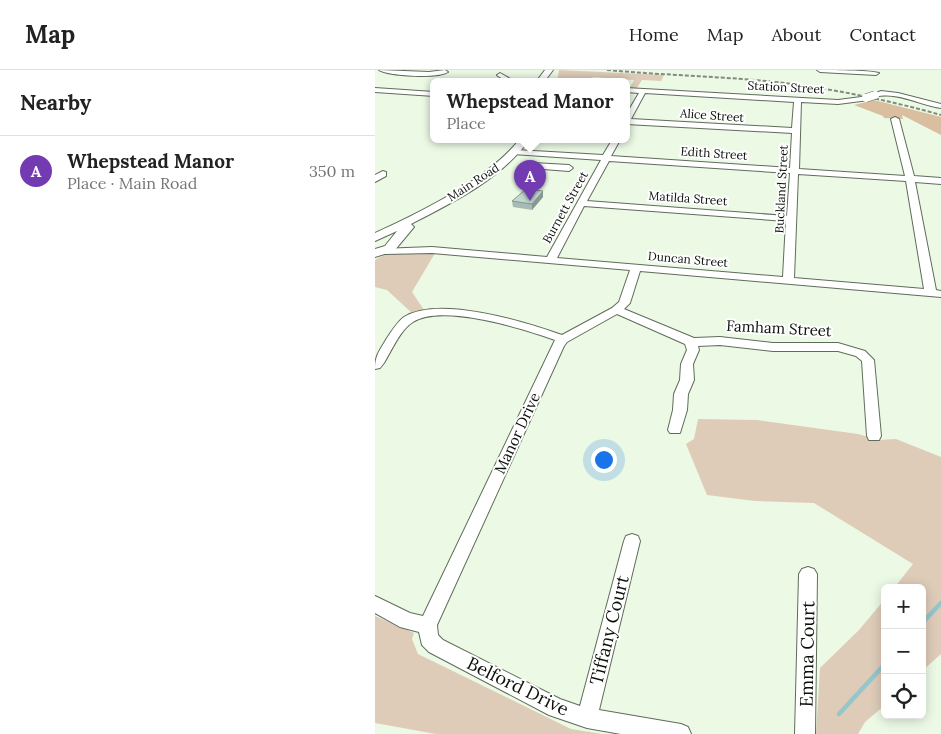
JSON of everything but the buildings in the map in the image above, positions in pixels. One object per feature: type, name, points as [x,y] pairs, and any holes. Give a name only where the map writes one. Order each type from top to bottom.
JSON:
[{"type":"main road","name":"Main Road","points":[[375,238],[417,218],[495,168],[516,152],[522,143]]},
{"type":"main road","name":"Main Road","points":[[383,249],[417,218]]},
{"type":"main road","points":[[375,238],[386,238],[383,249]]},
{"type":"street","points":[[382,70],[407,71],[411,74],[437,74],[445,72]]},
{"type":"street","points":[[820,70],[876,71],[877,88],[941,106]]},
{"type":"street","points":[[403,79],[411,74]]},
{"type":"street","points":[[500,75],[505,78]]},
{"type":"street","points":[[388,90],[396,85]]},
{"type":"street","name":"Station Street","points":[[630,90],[847,102],[866,98],[877,88]]},
{"type":"street","points":[[375,90],[430,94]]},
{"type":"street","points":[[630,116],[643,91]]},
{"type":"street","name":"Buckland Street","points":[[788,281],[798,99]]},
{"type":"street","points":[[895,119],[936,294]]},
{"type":"street","name":"Alice Street","points":[[630,122],[797,131]]},
{"type":"street","name":"Burnett Street","points":[[550,260],[615,143]]},
{"type":"street","name":"Edith Street","points":[[516,152],[941,181]]},
{"type":"street","points":[[562,177],[578,156]]},
{"type":"street","points":[[533,166],[569,168]]},
{"type":"street","name":"Matilda Street","points":[[582,203],[792,218]]},
{"type":"street","name":"Duncan Street","points":[[383,249],[432,250],[936,294]]},
{"type":"street","points":[[375,365],[382,358],[407,320],[428,312],[442,312],[499,320],[529,327],[563,339],[616,310],[624,303],[636,268]]},
{"type":"street","points":[[616,310],[683,338],[691,344],[693,350],[687,364],[687,380],[681,394],[680,410],[675,430]]},
{"type":"street","name":"Manor Drive","points":[[427,626],[558,345],[563,339]]},
{"type":"street","name":"Famham Street","points":[[691,344],[719,341],[773,347],[807,345],[855,349],[864,353],[868,360],[874,436]]},
{"type":"street","name":"Tiffany Court","points":[[587,718],[632,541]]},
{"type":"street","name":"Emma Court","points":[[805,734],[808,574]]},
{"type":"street","points":[[375,604],[407,621],[427,626]]},
{"type":"street","name":"Belford Drive","points":[[427,626],[429,639],[436,646],[556,708],[587,718],[681,734]]},
{"type":"shaded area","points":[[559,70],[664,75],[661,81],[642,80],[637,88],[630,88],[634,80],[630,80],[630,78],[558,78]]},
{"type":"shaded area","points":[[874,100],[941,117],[941,135],[902,115],[903,119],[884,118],[854,105]]},
{"type":"shaded area","points":[[408,252],[435,253],[412,292],[424,310],[413,314],[387,290],[375,287],[375,260],[386,254]]},
{"type":"shaded area","points":[[698,419],[757,420],[858,434],[879,440],[896,439],[941,457],[941,654],[926,667],[926,584],[897,584],[913,564],[814,503],[755,501],[707,495],[686,444],[694,439]]},
{"type":"shaded area","points":[[881,604],[881,708],[865,722],[858,734],[816,734],[820,668],[859,630]]},
{"type":"shaded area","points":[[375,616],[414,633],[412,639],[418,654],[571,729],[602,734],[436,734],[375,723]]},
{"type":"waterway","points":[[926,619],[941,603]]},
{"type":"waterway","points":[[839,714],[881,668]]},
{"type":"railway","points":[[607,70],[746,79],[788,84],[854,94],[941,115]]},
{"type":"place","name":"Whepstead Manor","points":[[530,201]]}]
